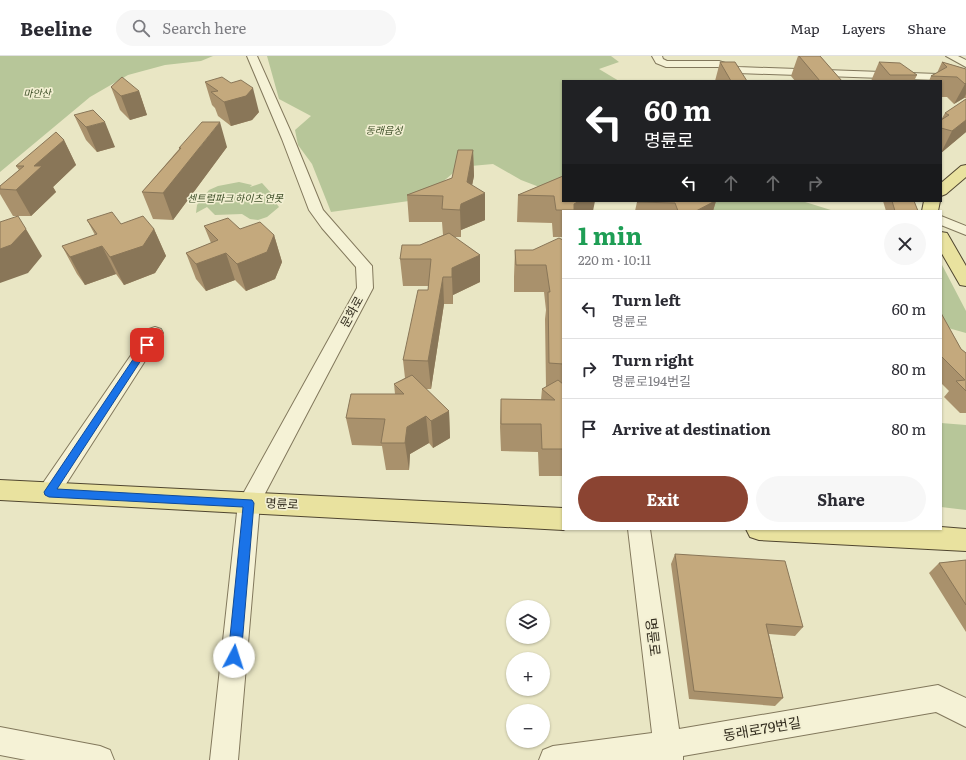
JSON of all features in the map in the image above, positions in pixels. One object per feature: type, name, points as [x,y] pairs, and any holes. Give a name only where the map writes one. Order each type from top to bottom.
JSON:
[{"type":"main road","points":[[942,190],[966,169]]},
{"type":"main road","points":[[942,239],[966,281]]},
{"type":"main road","name":"명륜로","points":[[0,490],[562,519]]},
{"type":"main road","points":[[778,530],[966,540]]},
{"type":"street","name":"문화로","points":[[249,503],[365,288],[364,266],[327,225],[316,210],[288,139],[252,56]]},
{"type":"street","points":[[657,56],[659,61],[666,64],[720,64],[737,70],[966,78]]},
{"type":"street","points":[[951,56],[964,62]]},
{"type":"street","points":[[942,220],[966,231]]},
{"type":"street","points":[[49,492],[155,333]]},
{"type":"street","points":[[224,760],[249,503]]},
{"type":"street","name":"명륜로","points":[[639,530],[668,752]]},
{"type":"street","name":"동래로79번길","points":[[553,760],[668,752],[938,698],[966,713]]},
{"type":"street","points":[[0,741],[100,760]]},
{"type":"green space","name":"마안산","points":[[0,56],[213,56],[201,61],[165,65],[128,75],[90,97],[0,172]]},
{"type":"green space","name":"동래읍성","points":[[267,56],[611,56],[619,62],[599,69],[617,80],[562,80],[562,196],[521,180],[493,164],[460,167],[423,199],[331,212],[312,164],[298,145],[295,130],[311,116],[279,99]]},
{"type":"green space","name":"센트럴파크 하이츠 연못","points":[[239,182],[252,185],[250,187],[262,183],[272,194],[272,196],[265,199],[275,202],[279,207],[267,217],[258,220],[250,219],[242,214],[215,215],[207,207],[196,213],[197,205],[209,190],[218,186]]},
{"type":"green space","points":[[673,202],[805,202],[831,210],[691,210]]},
{"type":"green space","points":[[942,265],[966,311],[966,333],[942,326]]},
{"type":"green space","points":[[942,423],[966,425],[966,510],[942,507]]},
{"type":"building","points":[[799,56],[820,56],[841,80],[819,80]]},
{"type":"building","points":[[720,62],[735,62],[746,80],[730,80]]},
{"type":"building","points":[[879,62],[900,63],[917,75],[890,75]]},
{"type":"building","points":[[942,62],[966,69],[966,83],[965,84],[957,77],[931,76],[947,67]]},
{"type":"building","points":[[122,77],[139,91],[121,96],[111,87]]},
{"type":"building","points":[[222,77],[231,83],[241,80],[253,88],[246,96],[224,102],[211,92],[218,91],[205,82]]},
{"type":"building","points":[[966,99],[966,120],[952,131],[942,128],[942,119],[949,115],[945,113]]},
{"type":"building","points":[[93,110],[105,122],[86,127],[74,115]]},
{"type":"building","points":[[202,122],[220,122],[163,193],[142,192],[181,148],[179,148]]},
{"type":"building","points":[[56,132],[64,140],[34,166],[42,166],[16,190],[0,189],[0,186],[24,166],[16,166]]},
{"type":"building","points":[[458,150],[473,150],[467,182],[485,193],[461,204],[460,210],[442,209],[443,196],[407,195],[452,178]]},
{"type":"building","points":[[562,176],[562,202],[577,202],[574,204],[574,210],[556,210],[554,196],[518,195]]},
{"type":"building","points":[[637,202],[713,202],[698,210],[678,210],[675,203]]},
{"type":"building","points":[[892,202],[914,202],[918,210],[895,210]]},
{"type":"building","points":[[112,212],[121,224],[143,216],[154,229],[143,246],[110,257],[102,246],[70,257],[62,246],[97,234],[87,220]]},
{"type":"building","points":[[18,216],[26,229],[11,245],[0,249],[0,222]]},
{"type":"building","points":[[228,218],[240,229],[260,222],[274,235],[267,252],[237,264],[226,253],[196,264],[186,253],[218,240],[204,226]]},
{"type":"building","points":[[449,233],[480,255],[452,268],[452,277],[443,277],[428,361],[403,360],[418,290],[428,290],[431,259],[400,259],[402,245],[420,245]]},
{"type":"building","points":[[559,238],[562,240],[562,364],[549,363],[548,292],[550,292],[546,265],[516,265],[515,250],[533,250]]},
{"type":"building","points":[[942,315],[961,349],[966,353],[966,391],[956,381],[965,380],[942,357]]},
{"type":"building","points":[[412,375],[449,411],[431,421],[426,416],[407,427],[405,443],[381,443],[385,419],[346,418],[351,394],[404,394],[394,384]]},
{"type":"building","points":[[558,380],[562,383],[562,449],[542,449],[541,424],[501,424],[501,399],[555,400],[542,389]]},
{"type":"building","points":[[675,554],[785,561],[803,627],[766,624],[783,698],[694,691]]},
{"type":"building","points":[[966,560],[966,605],[939,563]]},
{"type":"route","points":[[147,345],[49,492],[249,503],[234,657]]}]
